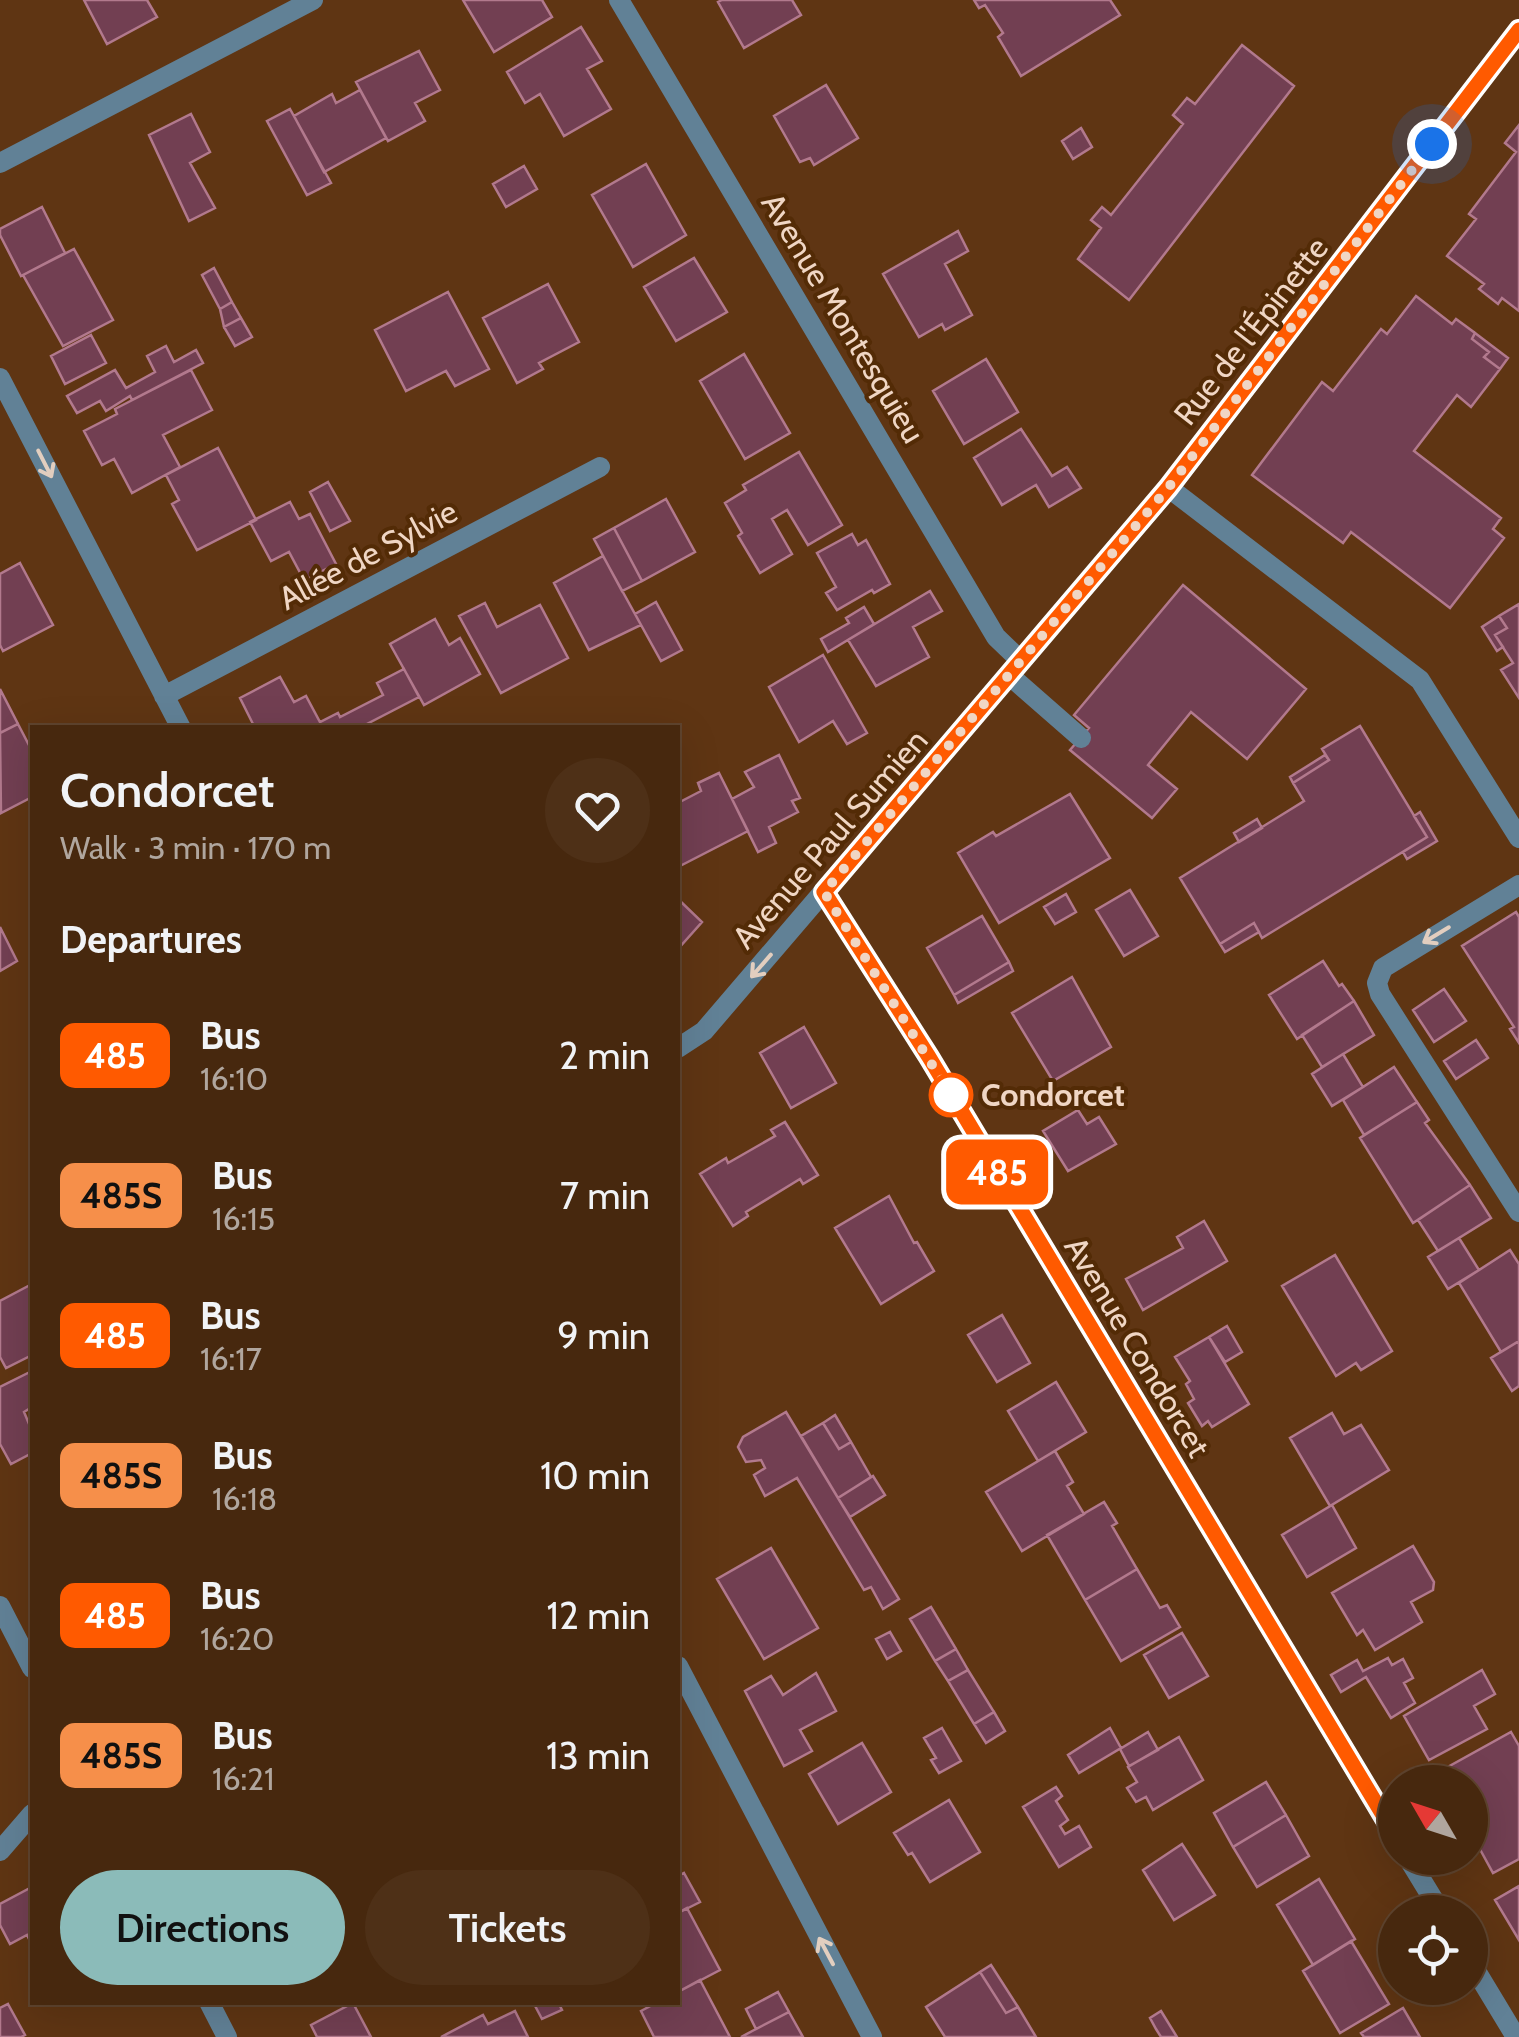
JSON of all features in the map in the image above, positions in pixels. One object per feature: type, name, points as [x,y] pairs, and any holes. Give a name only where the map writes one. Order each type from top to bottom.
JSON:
[{"type":"street","points":[[0,163],[313,0]]},
{"type":"street","name":"Avenue Montesquieu","points":[[620,0],[1015,668],[1081,738]]},
{"type":"street","name":"Rue de l'Épinette","points":[[1015,668],[1168,488],[1519,30]]},
{"type":"street","points":[[0,378],[178,725]]},
{"type":"street","name":"Allée de Sylvie","points":[[164,696],[600,467]]},
{"type":"street","points":[[1168,488],[1420,680],[1519,838]]},
{"type":"street","name":"Avenue Paul Sumien","points":[[680,1047],[704,1031],[1015,668]]},
{"type":"street","points":[[1519,885],[1383,968],[1377,983],[1380,994],[1519,1212]]},
{"type":"street","name":"Avenue Condorcet","points":[[824,892],[929,1057],[1378,1808]]},
{"type":"street","points":[[0,1606],[30,1664]]},
{"type":"street","points":[[680,1670],[872,2037]]},
{"type":"street","points":[[0,1851],[30,1816]]},
{"type":"street","points":[[1488,1991],[1516,2037]]},
{"type":"street","points":[[211,2005],[227,2037]]},
{"type":"building","points":[[84,0],[147,0],[157,17],[107,44]]},
{"type":"building","points":[[463,0],[542,0],[552,17],[494,52]]},
{"type":"building","points":[[792,0],[801,15],[744,48],[718,2]]},
{"type":"building","points":[[974,0],[1110,0],[1120,15],[1021,76],[998,37],[1003,33],[985,5],[979,8]]},
{"type":"building","points":[[581,27],[602,61],[587,69],[611,109],[564,136],[540,94],[525,103],[507,72]]},
{"type":"building","points":[[1242,45],[1294,86],[1129,300],[1078,259],[1101,228],[1091,220],[1102,207],[1111,215],[1183,124],[1173,115],[1187,98],[1195,104]]},
{"type":"building","points":[[419,51],[440,90],[415,103],[425,121],[388,141],[356,82]]},
{"type":"building","points":[[826,85],[858,138],[814,165],[810,158],[800,162],[774,116]]},
{"type":"building","points":[[360,90],[386,138],[324,172],[294,116],[332,94],[336,103]]},
{"type":"building","points":[[290,109],[331,183],[307,195],[267,121]]},
{"type":"building","points":[[191,114],[210,152],[190,163],[215,208],[189,221],[149,135]]},
{"type":"building","points":[[1519,125],[1519,311],[1502,298],[1498,304],[1479,289],[1484,284],[1447,256],[1476,219],[1469,214],[1516,152],[1505,143]]},
{"type":"building","points":[[1081,128],[1092,147],[1073,159],[1062,141]]},
{"type":"building","points":[[646,164],[686,235],[633,267],[592,195]]},
{"type":"building","points":[[524,166],[537,189],[506,207],[493,184]]},
{"type":"building","points":[[42,207],[65,253],[21,276],[0,229]]},
{"type":"building","points":[[958,231],[968,251],[945,264],[972,315],[945,330],[942,324],[919,337],[883,274]]},
{"type":"building","points":[[74,249],[113,320],[63,346],[23,275]]},
{"type":"building","points":[[694,258],[727,312],[676,341],[644,287]]},
{"type":"building","points":[[214,268],[232,302],[220,309],[202,275]]},
{"type":"building","points":[[548,284],[579,342],[539,363],[543,369],[517,383],[483,318]]},
{"type":"building","points":[[448,292],[489,369],[455,386],[446,371],[406,391],[375,330]]},
{"type":"building","points":[[1416,296],[1452,324],[1456,319],[1475,333],[1472,339],[1489,352],[1484,357],[1500,369],[1471,407],[1457,395],[1414,451],[1501,518],[1493,529],[1504,538],[1450,608],[1351,532],[1343,543],[1252,475],[1322,382],[1333,391],[1381,329],[1387,334]]},
{"type":"building","points":[[232,302],[241,318],[224,327],[220,309]]},
{"type":"building","points":[[241,318],[252,337],[235,346],[224,327]]},
{"type":"building","points":[[1475,333],[1508,358],[1500,369],[1484,357],[1489,352],[1472,339]]},
{"type":"building","points":[[91,335],[106,363],[65,384],[51,356]]},
{"type":"building","points":[[166,346],[174,362],[196,350],[203,363],[106,411],[100,401],[77,413],[67,396],[115,370],[126,388],[155,372],[147,356]]},
{"type":"building","points":[[744,354],[790,433],[745,459],[700,381]]},
{"type":"building","points":[[986,359],[1018,412],[964,444],[933,391]]},
{"type":"building","points":[[191,370],[212,410],[163,435],[180,467],[132,493],[114,459],[102,465],[84,431],[117,414],[115,409]]},
{"type":"building","points":[[1021,429],[1052,476],[1067,467],[1081,488],[1049,507],[1036,485],[1002,505],[974,458]]},
{"type":"building","points":[[218,448],[256,520],[197,550],[172,504],[179,500],[166,475]]},
{"type":"building","points":[[799,452],[842,525],[808,545],[787,510],[772,519],[792,554],[760,573],[738,536],[742,533],[725,503],[746,490],[743,485]]},
{"type":"building","points":[[328,482],[350,521],[330,531],[310,492]]},
{"type":"building","points":[[666,499],[695,552],[642,581],[614,528]]},
{"type":"building","points":[[290,502],[299,519],[310,514],[336,564],[304,580],[289,552],[271,561],[250,522]]},
{"type":"building","points":[[614,528],[642,581],[622,591],[594,539]]},
{"type":"building","points":[[852,534],[858,545],[866,540],[890,584],[837,610],[826,593],[836,587],[817,553]]},
{"type":"building","points":[[603,556],[641,625],[589,650],[554,583]]},
{"type":"building","points":[[20,563],[53,625],[3,651],[0,574]]},
{"type":"building","points":[[1183,585],[1306,689],[1247,759],[1191,712],[1148,765],[1177,789],[1152,818],[1070,750],[1089,728],[1074,715]]},
{"type":"building","points":[[930,591],[942,611],[913,627],[929,657],[876,686],[848,640]]},
{"type":"building","points":[[656,602],[682,650],[661,661],[635,614]]},
{"type":"building","points":[[485,603],[497,627],[540,605],[568,658],[501,693],[459,616]]},
{"type":"building","points":[[1519,604],[1519,698],[1501,670],[1513,663],[1495,635],[1507,628],[1499,616]]},
{"type":"building","points":[[864,607],[874,624],[828,652],[821,639],[849,623],[846,618]]},
{"type":"building","points":[[1499,616],[1507,628],[1495,635],[1503,647],[1497,651],[1482,627]]},
{"type":"building","points":[[435,619],[449,645],[460,638],[480,674],[424,705],[390,644]]},
{"type":"building","points":[[823,655],[867,733],[847,744],[833,721],[799,742],[769,687]]},
{"type":"building","points":[[404,669],[419,697],[365,725],[254,725],[240,698],[280,677],[294,702],[306,696],[320,722],[338,713],[340,717],[383,695],[377,683]]},
{"type":"building","points":[[0,689],[18,724],[0,733]]},
{"type":"building","points":[[18,724],[30,747],[30,798],[1,813],[0,733]]},
{"type":"building","points":[[1360,726],[1427,837],[1262,938],[1254,923],[1220,944],[1180,878],[1304,801],[1293,783],[1329,760],[1322,749]]},
{"type":"building","points":[[779,755],[800,798],[792,801],[798,812],[769,827],[776,843],[758,852],[732,799],[754,787],[745,772]]},
{"type":"building","points":[[1325,755],[1329,760],[1293,783],[1290,777]]},
{"type":"building","points":[[719,773],[748,831],[680,866],[680,802],[701,791],[698,783]]},
{"type":"building","points":[[1070,794],[1110,858],[999,923],[958,853]]},
{"type":"building","points":[[1420,812],[1437,841],[1407,859],[1403,852],[1427,837],[1414,816]]},
{"type":"building","points":[[1257,819],[1262,828],[1239,842],[1234,833]]},
{"type":"building","points":[[1130,890],[1158,936],[1124,956],[1096,910]]},
{"type":"building","points":[[1066,894],[1076,912],[1055,924],[1044,907]]},
{"type":"building","points":[[680,901],[702,922],[680,947]]},
{"type":"building","points":[[1516,912],[1519,1043],[1510,1029],[1514,1027],[1462,946]]},
{"type":"building","points":[[982,916],[1009,962],[954,995],[927,948]]},
{"type":"building","points":[[1254,923],[1259,932],[1225,952],[1220,944]]},
{"type":"building","points":[[0,927],[17,961],[0,971]]},
{"type":"building","points":[[1323,961],[1354,1001],[1297,1039],[1269,995]]},
{"type":"building","points":[[1009,962],[1013,971],[958,1003],[954,995]]},
{"type":"building","points":[[1072,977],[1111,1047],[1053,1081],[1012,1013]]},
{"type":"building","points":[[1444,989],[1466,1021],[1434,1042],[1413,1010]]},
{"type":"building","points":[[1354,1001],[1374,1035],[1322,1067],[1302,1035]]},
{"type":"building","points":[[804,1027],[836,1083],[791,1108],[760,1053]]},
{"type":"building","points":[[1476,1040],[1488,1058],[1456,1079],[1444,1061]]},
{"type":"building","points":[[1343,1054],[1363,1087],[1332,1106],[1312,1074]]},
{"type":"building","points":[[1394,1067],[1417,1102],[1364,1135],[1343,1100]]},
{"type":"building","points":[[1417,1102],[1429,1120],[1425,1123],[1470,1185],[1413,1223],[1360,1138]]},
{"type":"building","points":[[1078,1110],[1087,1124],[1099,1117],[1116,1144],[1068,1171],[1043,1131]]},
{"type":"building","points":[[785,1122],[818,1175],[803,1184],[800,1179],[746,1212],[748,1216],[733,1226],[700,1174],[775,1136],[771,1130]]},
{"type":"building","points":[[1470,1185],[1491,1218],[1438,1251],[1418,1220]]},
{"type":"building","points":[[889,1196],[934,1271],[881,1304],[835,1228]]},
{"type":"building","points":[[1204,1221],[1227,1261],[1143,1310],[1126,1279],[1183,1248],[1177,1237]]},
{"type":"building","points":[[1459,1238],[1479,1270],[1448,1289],[1428,1257]]},
{"type":"building","points":[[1510,1250],[1519,1264],[1519,1341],[1501,1352],[1459,1283]]},
{"type":"building","points":[[1335,1255],[1392,1351],[1361,1370],[1356,1363],[1336,1376],[1282,1286]]},
{"type":"building","points":[[30,1285],[30,1356],[6,1368],[0,1357],[0,1301]]},
{"type":"building","points":[[1002,1315],[1030,1363],[997,1382],[968,1335]]},
{"type":"building","points":[[1227,1326],[1242,1352],[1225,1362],[1209,1337]]},
{"type":"building","points":[[1209,1337],[1249,1404],[1212,1427],[1208,1421],[1202,1426],[1188,1403],[1194,1399],[1186,1384],[1190,1381],[1175,1357]]},
{"type":"building","points":[[1519,1341],[1519,1386],[1512,1391],[1491,1358]]},
{"type":"building","points":[[30,1372],[30,1408],[24,1412],[30,1426],[30,1454],[11,1464],[0,1444],[0,1387]]},
{"type":"building","points":[[1056,1382],[1086,1432],[1038,1461],[1008,1411]]},
{"type":"building","points":[[786,1412],[899,1599],[883,1609],[871,1587],[864,1590],[797,1478],[765,1496],[754,1475],[765,1468],[761,1460],[746,1462],[738,1447],[743,1437]]},
{"type":"building","points":[[1332,1413],[1344,1434],[1361,1425],[1389,1470],[1330,1506],[1290,1438]]},
{"type":"building","points":[[835,1415],[851,1442],[839,1449],[823,1423]]},
{"type":"building","points":[[823,1423],[839,1449],[851,1442],[871,1477],[838,1498],[801,1436]]},
{"type":"building","points":[[1055,1451],[1073,1482],[1067,1486],[1084,1514],[1022,1551],[986,1492]]},
{"type":"building","points":[[873,1476],[885,1495],[850,1517],[838,1498]]},
{"type":"building","points":[[1104,1502],[1117,1523],[1112,1526],[1137,1569],[1085,1600],[1047,1535]]},
{"type":"building","points":[[1332,1505],[1356,1548],[1307,1577],[1282,1535]]},
{"type":"building","points":[[1413,1546],[1434,1582],[1433,1590],[1411,1602],[1422,1622],[1375,1650],[1363,1630],[1357,1635],[1332,1593]]},
{"type":"building","points":[[771,1548],[818,1628],[764,1659],[717,1579]]},
{"type":"building","points":[[1137,1569],[1160,1608],[1167,1605],[1180,1627],[1121,1661],[1085,1600]]},
{"type":"building","points":[[931,1607],[956,1649],[935,1661],[910,1619]]},
{"type":"building","points":[[890,1632],[901,1651],[887,1659],[876,1639]]},
{"type":"building","points":[[1182,1633],[1208,1676],[1169,1698],[1144,1655]]},
{"type":"building","points":[[956,1649],[968,1670],[948,1681],[935,1661]]},
{"type":"building","points":[[1388,1658],[1392,1665],[1403,1659],[1413,1678],[1404,1683],[1415,1703],[1391,1718],[1366,1677],[1341,1692],[1331,1675],[1357,1660],[1363,1671]]},
{"type":"building","points":[[968,1670],[994,1712],[974,1724],[948,1681]]},
{"type":"building","points":[[1482,1670],[1495,1694],[1474,1706],[1487,1729],[1429,1760],[1404,1716]]},
{"type":"building","points":[[816,1673],[836,1711],[800,1730],[812,1751],[784,1766],[745,1691],[771,1676],[783,1695]]},
{"type":"building","points":[[994,1712],[1005,1731],[986,1743],[974,1724]]},
{"type":"building","points":[[942,1728],[961,1761],[939,1773],[931,1760],[936,1758],[924,1738]]},
{"type":"building","points":[[1110,1728],[1121,1748],[1079,1773],[1068,1755]]},
{"type":"building","points":[[1148,1732],[1158,1750],[1129,1766],[1120,1749]]},
{"type":"building","points":[[1511,1732],[1519,1746],[1519,1859],[1493,1873],[1488,1864],[1488,1765],[1451,1765]]},
{"type":"building","points":[[1179,1737],[1203,1780],[1153,1810],[1146,1797],[1136,1802],[1127,1788],[1137,1782],[1128,1767]]},
{"type":"building","points":[[862,1743],[891,1792],[838,1824],[809,1774]]},
{"type":"building","points":[[1266,1782],[1286,1815],[1233,1847],[1214,1813]]},
{"type":"building","points":[[1056,1787],[1062,1796],[1056,1801],[1068,1820],[1060,1826],[1065,1834],[1079,1826],[1091,1847],[1059,1867],[1023,1807]]},
{"type":"building","points":[[949,1800],[980,1852],[930,1882],[894,1833]]},
{"type":"building","points":[[1286,1815],[1309,1856],[1257,1887],[1233,1847]]},
{"type":"building","points":[[1182,1844],[1215,1895],[1174,1920],[1143,1870]]},
{"type":"building","points":[[684,1873],[700,1902],[680,1912],[680,1875]]},
{"type":"building","points":[[1319,1879],[1355,1939],[1313,1965],[1277,1905]]},
{"type":"building","points":[[1519,1886],[1519,1940],[1495,1900]]},
{"type":"building","points":[[30,1888],[30,1941],[27,1935],[10,1944],[0,1925],[0,1904]]},
{"type":"building","points":[[687,1908],[720,1970],[680,1991],[680,1912]]},
{"type":"building","points":[[1351,1941],[1378,1986],[1378,2005],[1387,2005],[1340,2033],[1303,1971]]},
{"type":"building","points":[[991,1965],[1018,2007],[1006,2013],[980,1972]]},
{"type":"building","points":[[980,1972],[1006,2013],[1018,2007],[1036,2037],[945,2037],[926,2007]]},
{"type":"building","points":[[700,1980],[730,2037],[654,2037],[641,2011],[652,2005],[680,2005],[680,1991]]},
{"type":"building","points":[[778,1992],[789,2012],[756,2029],[746,2009]]},
{"type":"building","points":[[8,2004],[25,2035],[21,2037],[0,2037],[0,2008]]},
{"type":"building","points":[[354,2005],[371,2037],[317,2037],[311,2025]]},
{"type":"building","points":[[535,2005],[560,2005],[562,2010],[542,2019]]},
{"type":"building","points":[[1403,2008],[1420,2037],[1364,2037],[1361,2033]]},
{"type":"building","points":[[515,2011],[528,2037],[441,2037],[483,2015],[488,2024]]},
{"type":"building","points":[[1161,2011],[1177,2037],[1161,2037],[1156,2029],[1150,2018]]},
{"type":"building","points":[[789,2012],[803,2037],[741,2037],[756,2029]]},
{"type":"bus line","name":"485","points":[[1378,1807],[929,1057],[824,892],[1168,488],[1519,30]]},
{"type":"place","name":"Condorcet","points":[[951,1095]]},
{"type":"route","points":[[951,1095],[824,892],[1168,488],[1432,144]]}]
